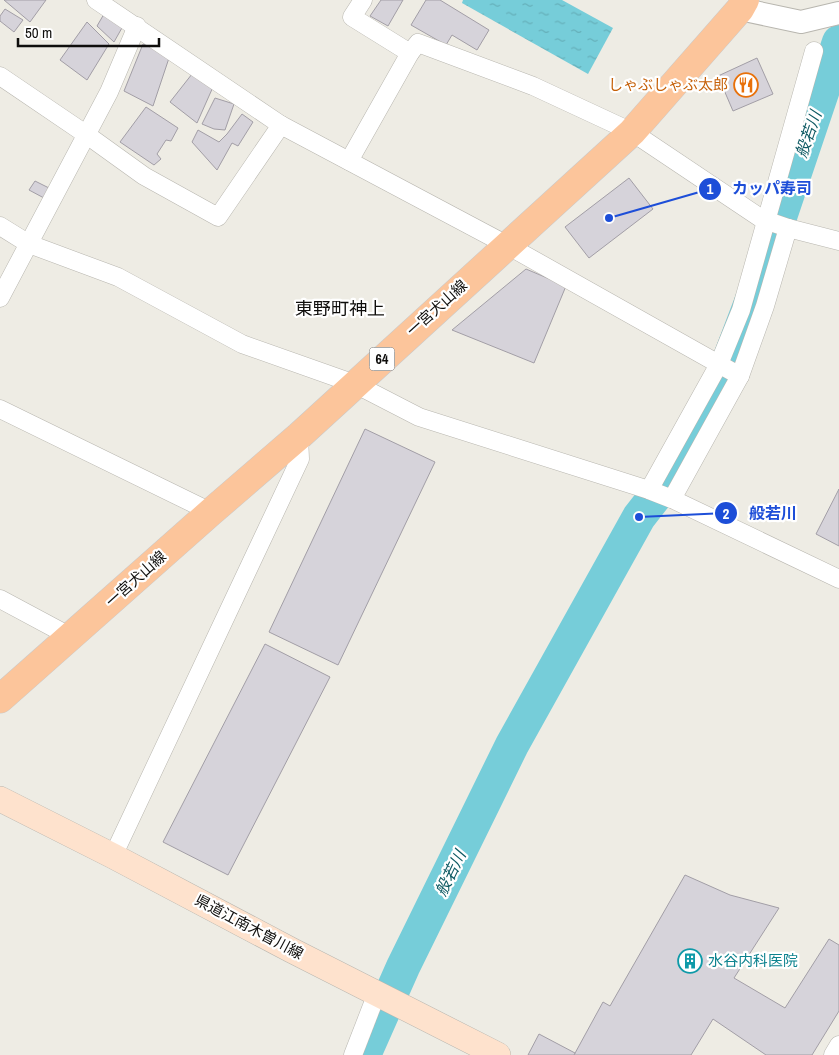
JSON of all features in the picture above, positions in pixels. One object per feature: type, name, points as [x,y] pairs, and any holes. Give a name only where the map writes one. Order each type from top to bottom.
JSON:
[{"type":"main road","name":"一宮犬山線","points":[[0,699],[299,436],[632,132],[743,4]]},
{"type":"main road","name":"県道江南木曽川線","points":[[0,799],[498,1055]]},
{"type":"street","points":[[96,0],[281,124],[507,245],[740,376]]},
{"type":"street","points":[[363,0],[352,18],[410,53]]},
{"type":"street","points":[[743,4],[801,22],[839,13]]},
{"type":"street","points":[[0,298],[109,92],[136,26]]},
{"type":"street","points":[[349,161],[410,53],[418,43],[533,86],[632,132],[767,220],[788,228],[839,241]]},
{"type":"street","points":[[649,490],[719,364],[741,310],[814,51]]},
{"type":"street","points":[[0,76],[87,134],[144,176],[218,217],[281,124]]},
{"type":"street","points":[[0,226],[29,244],[118,277],[242,344],[355,384],[419,417],[672,499],[839,579]]},
{"type":"street","points":[[672,499],[740,376],[765,306],[788,228]]},
{"type":"street","points":[[0,409],[211,512]]},
{"type":"street","points":[[113,856],[300,459],[299,436]]},
{"type":"street","points":[[0,599],[71,637]]},
{"type":"street","points":[[353,1055],[377,993]]},
{"type":"street","points":[[833,1055],[839,1045]]},
{"type":"water","points":[[463,0],[562,0],[613,28],[588,74],[462,3]]},
{"type":"building","points":[[4,0],[46,0],[30,22]]},
{"type":"building","points":[[381,0],[403,0],[388,26],[370,16]]},
{"type":"building","points":[[426,0],[440,0],[489,30],[477,50],[452,35],[446,45],[411,25]]},
{"type":"building","points":[[5,9],[23,20],[14,32],[0,21],[0,16]]},
{"type":"building","points":[[104,14],[123,26],[114,42],[97,26]]},
{"type":"building","points":[[87,22],[109,44],[87,80],[60,60]]},
{"type":"building","points":[[143,44],[170,55],[153,106],[124,91]]},
{"type":"building","name":"しゃぶしゃぶ太郎","points":[[757,58],[773,94],[733,111],[718,76]]},
{"type":"building","points":[[192,74],[213,87],[197,123],[170,102]]},
{"type":"building","points":[[215,98],[234,104],[225,130],[214,129],[202,124]]},
{"type":"building","points":[[146,107],[178,128],[171,141],[166,140],[157,154],[161,159],[154,165],[120,142]]},
{"type":"building","points":[[242,114],[253,122],[238,146],[232,143],[217,170],[192,142],[198,130],[219,142]]},
{"type":"building","points":[[629,178],[653,209],[589,258],[565,227]]},
{"type":"building","points":[[35,181],[51,189],[44,198],[29,190]]},
{"type":"building","points":[[526,269],[566,286],[534,363],[452,330]]},
{"type":"building","points":[[365,429],[435,462],[338,665],[269,632]]},
{"type":"building","points":[[839,489],[839,546],[816,534]]},
{"type":"building","points":[[265,644],[330,677],[228,875],[163,842]]},
{"type":"building","name":"水谷内科医院","points":[[685,875],[730,895],[779,908],[734,978],[785,1008],[829,939],[839,945],[839,1011],[812,1055],[766,1055],[713,1019],[691,1055],[574,1055],[603,1002],[610,1006]]},
{"type":"building","points":[[539,1034],[575,1053],[574,1055],[528,1055]]},
{"type":"waterway","name":"般若川","points":[[364,1055],[403,967],[512,745],[639,517],[671,476],[718,389],[753,297],[839,42]]},
{"type":"place","name":"しゃぶしゃぶ太郎","points":[[746,85]]},
{"type":"place","name":"カッパ寿司","points":[[609,218]]},
{"type":"place","name":"般若川","points":[[639,517]]},
{"type":"place","name":"水谷内科医院","points":[[690,961]]},
{"type":"district","name":"東野町神上","points":[[340,309]]}]
